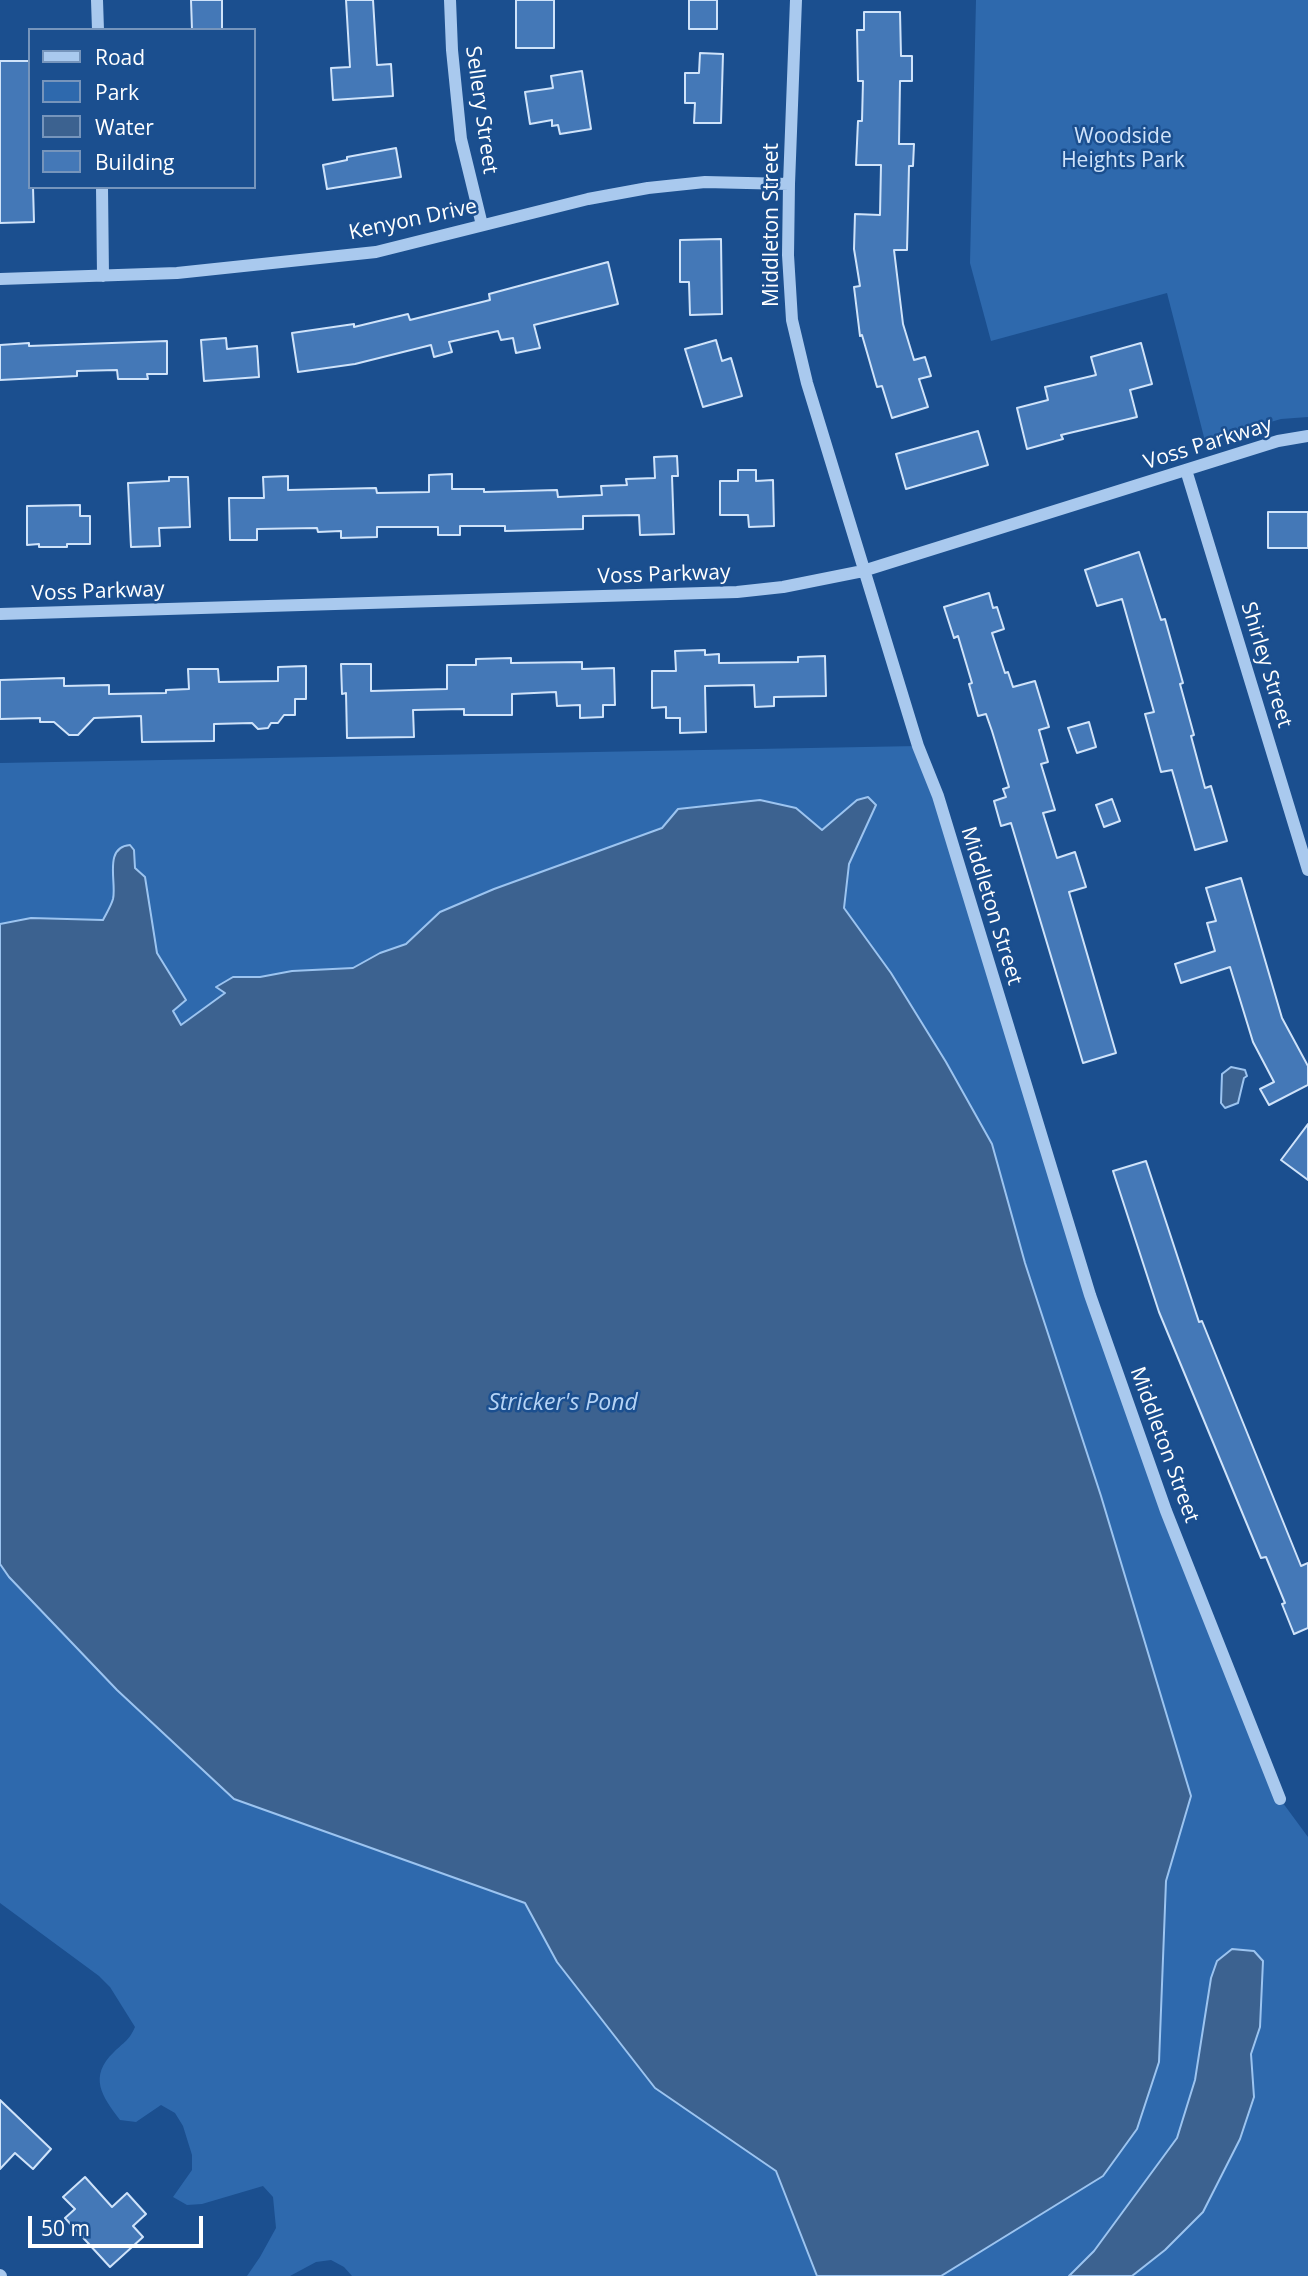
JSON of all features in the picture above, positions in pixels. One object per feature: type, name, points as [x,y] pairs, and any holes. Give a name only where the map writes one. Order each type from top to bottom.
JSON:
[{"type":"street","points":[[97,0],[98,28]]},
{"type":"street","name":"Sellery Street","points":[[450,0],[461,139],[482,225]]},
{"type":"street","name":"Middleton Street","points":[[796,0],[788,255],[792,320],[807,383],[863,571],[918,746],[937,796],[1090,1295],[1166,1511],[1280,1799]]},
{"type":"street","name":"Kenyon Drive","points":[[0,279],[177,273],[376,252],[588,199],[648,188],[705,182],[789,184]]},
{"type":"street","points":[[102,189],[103,276]]},
{"type":"street","name":"Voss Parkway","points":[[0,614],[737,592],[783,587],[863,571],[1278,441],[1308,436]]},
{"type":"street","name":"Shirley Street","points":[[1186,470],[1308,867]]},
{"type":"green space","name":"Woodside Heights Park","points":[[976,0],[1308,0],[1308,417],[1281,419],[1205,441],[1167,293],[991,341],[970,263]]},
{"type":"green space","name":"Stricker's Pond","points":[[918,746],[1090,1295],[1280,1799],[1308,1837],[1308,2276],[352,2276],[344,2267],[331,2260],[316,2262],[290,2276],[247,2276],[276,2228],[273,2197],[263,2186],[202,2204],[187,2205],[173,2197],[192,2170],[192,2155],[183,2126],[175,2113],[161,2105],[136,2122],[120,2120],[100,2086],[101,2070],[106,2061],[128,2039],[135,2027],[110,1987],[99,1976],[0,1903],[0,763]]},
{"type":"water","name":"Stricker's Pond","points":[[868,797],[876,805],[849,864],[844,908],[891,973],[992,1144],[1025,1263],[1101,1496],[1191,1796],[1166,1881],[1159,2062],[1137,2129],[1103,2176],[941,2276],[817,2276],[776,2171],[655,2088],[557,1962],[525,1903],[234,1799],[117,1690],[9,1577],[0,1564],[0,924],[31,918],[103,920],[113,899],[114,859],[122,847],[130,845],[134,850],[135,868],[145,877],[157,953],[186,1000],[173,1011],[181,1025],[225,993],[216,987],[233,977],[353,968],[380,953],[406,944],[440,912],[494,889],[662,828],[678,809],[760,800],[796,808],[822,830],[857,800]]},
{"type":"water","points":[[1231,1067],[1245,1070],[1247,1076],[1244,1078],[1238,1103],[1225,1108],[1221,1103],[1222,1074]]},
{"type":"water","points":[[1232,1949],[1254,1951],[1263,1961],[1260,2027],[1251,2054],[1254,2097],[1240,2139],[1203,2212],[1165,2250],[1132,2276],[1069,2276],[1094,2251],[1177,2138],[1195,2080],[1211,1978],[1217,1961]]},
{"type":"building","points":[[191,0],[222,0],[222,28],[192,28]]},
{"type":"building","points":[[346,0],[373,0],[377,65],[391,64],[393,96],[333,100],[331,68],[350,67]]},
{"type":"building","points":[[516,0],[554,0],[554,48],[516,48]]},
{"type":"building","points":[[689,0],[717,0],[717,29],[689,29]]},
{"type":"building","points":[[864,12],[900,12],[901,56],[912,56],[912,81],[900,81],[899,144],[914,144],[913,166],[909,166],[907,250],[894,250],[903,324],[914,360],[925,357],[931,376],[919,379],[928,407],[892,418],[882,386],[877,387],[862,335],[860,336],[854,287],[860,286],[854,249],[855,214],[880,215],[881,165],[856,165],[858,121],[862,121],[863,81],[858,81],[857,30],[864,30]]},
{"type":"building","points":[[700,53],[723,54],[721,123],[694,123],[695,103],[685,103],[685,73],[699,73]]},
{"type":"building","points":[[0,61],[28,61],[28,189],[33,189],[34,222],[0,223]]},
{"type":"building","points":[[582,71],[591,129],[560,134],[558,125],[552,126],[552,120],[530,124],[525,92],[553,88],[551,76]]},
{"type":"building","points":[[396,148],[401,177],[327,189],[323,165],[347,160],[347,157]]},
{"type":"building","points":[[721,239],[722,314],[690,315],[689,282],[680,282],[680,240]]},
{"type":"building","points":[[608,262],[618,304],[534,325],[540,348],[516,353],[513,338],[501,340],[498,331],[449,342],[452,352],[434,357],[431,345],[355,364],[298,372],[292,333],[354,324],[354,327],[408,314],[410,320],[490,300],[489,294]]},
{"type":"building","points":[[226,338],[227,349],[257,346],[259,377],[204,381],[201,340]]},
{"type":"building","points":[[716,340],[722,361],[731,358],[742,396],[703,407],[685,349]]},
{"type":"building","points":[[167,341],[167,374],[147,374],[148,379],[118,379],[117,370],[77,371],[77,376],[0,380],[0,345]]},
{"type":"building","points":[[1141,343],[1152,384],[1130,390],[1137,417],[1061,435],[1063,439],[1027,449],[1017,408],[1048,400],[1045,387],[1096,375],[1091,357]]},
{"type":"building","points":[[978,431],[988,465],[906,489],[896,454]]},
{"type":"building","points":[[677,456],[678,476],[672,476],[674,534],[640,535],[639,515],[583,516],[583,529],[505,531],[505,526],[460,526],[460,535],[438,535],[438,527],[377,527],[377,537],[341,538],[341,531],[318,532],[317,528],[257,529],[257,540],[230,540],[229,498],[264,498],[263,477],[288,476],[288,490],[376,488],[377,493],[429,492],[429,475],[452,474],[452,489],[484,489],[484,492],[557,490],[558,497],[602,495],[601,486],[627,485],[626,479],[655,478],[654,457]]},
{"type":"building","points":[[738,470],[756,470],[756,481],[773,480],[774,526],[749,527],[748,515],[720,515],[720,481],[738,481]]},
{"type":"building","points":[[169,477],[188,477],[190,527],[159,528],[160,546],[131,547],[128,483],[169,481]]},
{"type":"building","points":[[80,505],[80,516],[90,516],[90,544],[67,544],[67,547],[27,545],[27,506]]},
{"type":"building","points":[[1268,512],[1308,512],[1308,548],[1268,548]]},
{"type":"building","points":[[1139,552],[1161,620],[1165,619],[1183,683],[1180,684],[1205,788],[1211,786],[1227,841],[1195,850],[1172,770],[1161,772],[1145,714],[1154,712],[1122,599],[1097,606],[1085,570]]},
{"type":"building","points":[[989,593],[1004,629],[992,633],[1005,673],[1008,672],[1013,687],[1035,681],[1049,727],[1039,730],[1048,762],[1041,764],[1055,810],[1043,813],[1057,858],[1075,852],[1086,887],[1069,892],[1116,1053],[1083,1063],[1011,823],[1001,826],[994,801],[1006,797],[1003,789],[1009,787],[992,731],[986,714],[978,716],[969,684],[972,683],[958,636],[954,638],[944,607]]},
{"type":"building","points":[[705,650],[705,655],[719,654],[719,663],[798,662],[798,657],[825,656],[826,696],[774,697],[774,706],[755,707],[754,685],[705,686],[706,732],[680,733],[680,718],[666,718],[666,707],[652,708],[652,671],[676,671],[675,651]]},
{"type":"building","points":[[511,658],[511,663],[582,662],[582,669],[614,668],[615,705],[603,705],[603,717],[580,718],[580,705],[557,706],[556,692],[512,694],[512,715],[464,715],[464,709],[413,710],[414,737],[347,738],[346,693],[342,694],[341,664],[371,664],[371,691],[447,689],[447,665],[476,665],[476,659]]},
{"type":"building","points":[[306,666],[306,699],[295,699],[295,715],[284,715],[278,723],[271,723],[268,728],[258,729],[252,723],[214,724],[214,741],[142,742],[141,716],[94,718],[78,735],[69,735],[54,722],[40,722],[40,718],[0,719],[0,680],[64,678],[64,686],[109,685],[109,694],[166,693],[166,690],[189,689],[188,669],[218,669],[219,682],[278,681],[278,667]]},
{"type":"building","points":[[1089,722],[1096,747],[1077,753],[1068,728]]},
{"type":"building","points":[[1112,799],[1120,821],[1104,827],[1096,805]]},
{"type":"building","points":[[1241,878],[1282,1018],[1308,1066],[1308,1085],[1269,1105],[1260,1089],[1274,1082],[1253,1042],[1230,967],[1181,983],[1175,964],[1215,951],[1207,923],[1216,921],[1206,888]]},
{"type":"building","points":[[1308,1124],[1308,1180],[1281,1160]]},
{"type":"building","points":[[1146,1161],[1199,1322],[1202,1321],[1301,1566],[1308,1563],[1308,1628],[1294,1634],[1282,1604],[1285,1603],[1266,1557],[1261,1558],[1159,1312],[1113,1171]]},
{"type":"building","points":[[0,2100],[51,2149],[33,2169],[15,2153],[0,2169]]},
{"type":"building","points":[[85,2177],[112,2207],[127,2193],[146,2214],[133,2226],[143,2237],[110,2267],[65,2218],[75,2209],[63,2197]]}]
